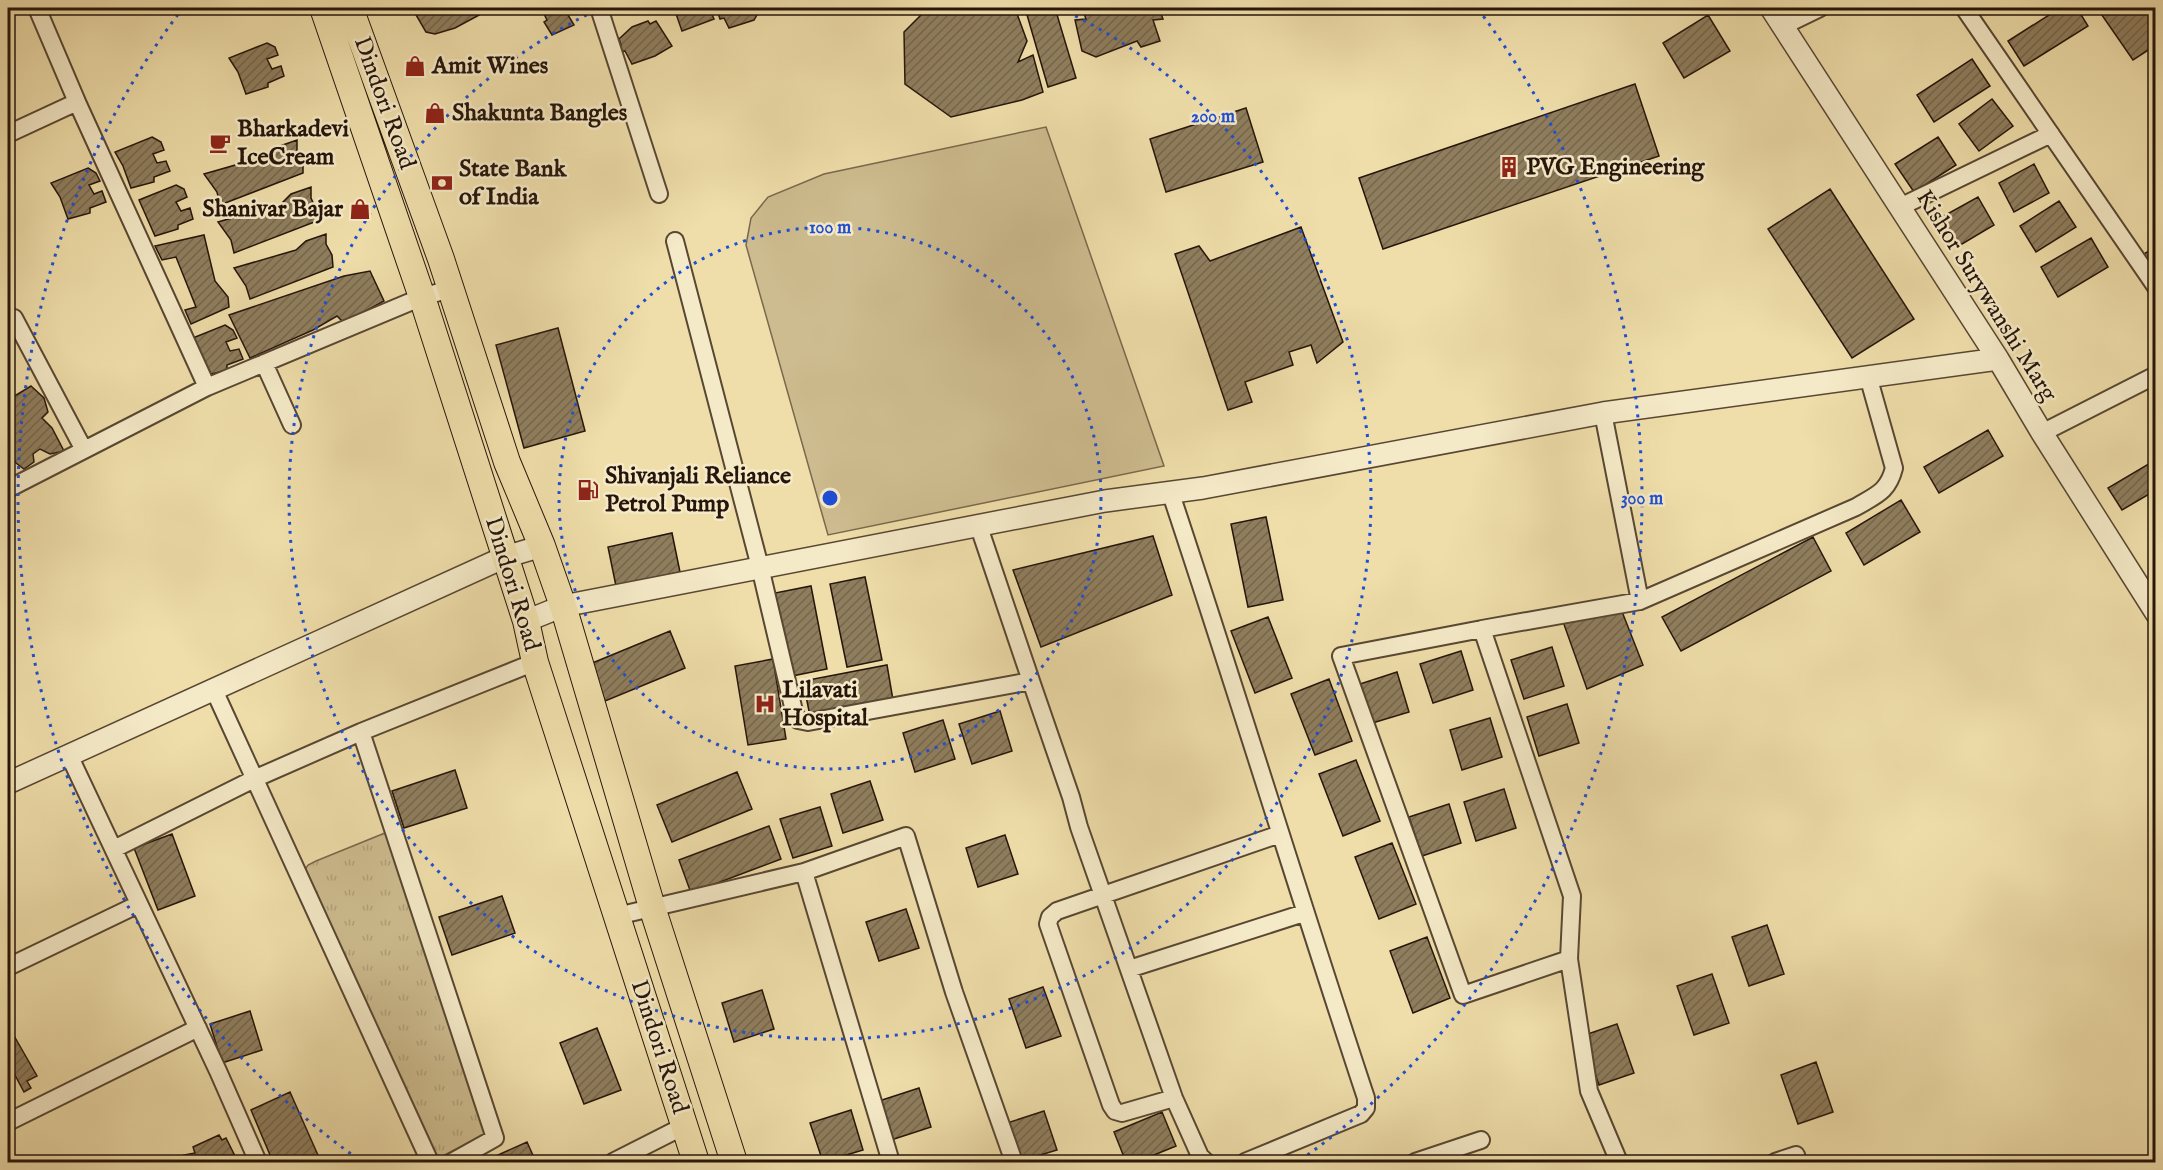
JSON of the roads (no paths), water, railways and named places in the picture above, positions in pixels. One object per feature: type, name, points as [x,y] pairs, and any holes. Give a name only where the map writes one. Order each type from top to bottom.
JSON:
[{"type":"main road","name":"Dindori Road","points":[[323,8],[422,297],[526,621],[535,663],[696,1162]]},
{"type":"main road","name":"Dindori Road","points":[[350,8],[441,259],[507,462],[542,546],[563,606],[652,907],[734,1162]]},
{"type":"street","points":[[37,8],[77,102],[207,387]]},
{"type":"street","points":[[599,8],[658,194]]},
{"type":"street","name":"Kishor Surywanshi Marg","points":[[1771,8],[1998,359],[2156,613]]},
{"type":"street","points":[[1783,26],[1820,8]]},
{"type":"street","points":[[1965,8],[2156,286]]},
{"type":"street","points":[[8,134],[77,102]]},
{"type":"street","points":[[1900,207],[2051,134]]},
{"type":"street","points":[[675,241],[798,720],[808,722],[1031,681]]},
{"type":"street","points":[[8,489],[207,387],[422,297],[450,289]]},
{"type":"street","points":[[8,320],[14,318],[84,450]]},
{"type":"street","points":[[526,621],[563,606],[978,524],[1170,491],[1203,488],[1603,413],[1998,359]]},
{"type":"street","points":[[264,363],[292,425]]},
{"type":"street","points":[[2042,433],[2156,375]]},
{"type":"street","points":[[1569,959],[1463,995],[1341,656],[1640,601],[1856,507],[1882,491],[1890,482],[1894,468],[1868,376]]},
{"type":"street","points":[[1603,413],[1640,601]]},
{"type":"street","points":[[1170,491],[1232,676],[1304,913],[1366,1098],[1365,1108],[1361,1114],[1262,1160],[1245,1162]]},
{"type":"street","points":[[978,524],[1102,894],[1174,1098],[1200,1156],[1206,1162]]},
{"type":"street","points":[[8,783],[505,557],[542,546]]},
{"type":"street","points":[[1482,629],[1572,896],[1569,959],[1589,1091],[1619,1162]]},
{"type":"street","points":[[114,849],[254,779],[361,732],[535,663]]},
{"type":"street","points":[[214,690],[430,1162]]},
{"type":"street","points":[[361,732],[495,1138],[452,1162]]},
{"type":"street","points":[[69,755],[198,1028],[258,1162]]},
{"type":"street","points":[[1174,1098],[1122,1113],[1115,1111],[1048,924],[1050,917],[1057,910],[1280,834]]},
{"type":"street","points":[[617,916],[804,872],[906,836],[954,992],[1014,1162]]},
{"type":"street","points":[[804,872],[891,1162]]},
{"type":"street","points":[[8,967],[139,904]]},
{"type":"street","points":[[1129,969],[1304,913]]},
{"type":"street","points":[[8,1122],[198,1028]]},
{"type":"street","points":[[613,1162],[684,1126]]},
{"type":"street","points":[[1415,1162],[1481,1140]]},
{"type":"street","points":[[1774,1162],[1796,1155],[1798,1162]]},
{"type":"place","name":"Amit Wines","points":[[415,66]]},
{"type":"place","name":"Shakunta Bangles","points":[[435,113]]},
{"type":"place","name":"Bharkadevi IceCream","points":[[220,143]]},
{"type":"place","name":"PVG Engineering","points":[[1509,167]]},
{"type":"place","name":"State Bank of India","points":[[442,183]]},
{"type":"place","name":"Shanivar Bajar","points":[[360,209]]},
{"type":"place","name":"Shivanjali Reliance Petrol Pump","points":[[588,490]]},
{"type":"place","name":"Lilavati Hospital","points":[[765,704]]}]
